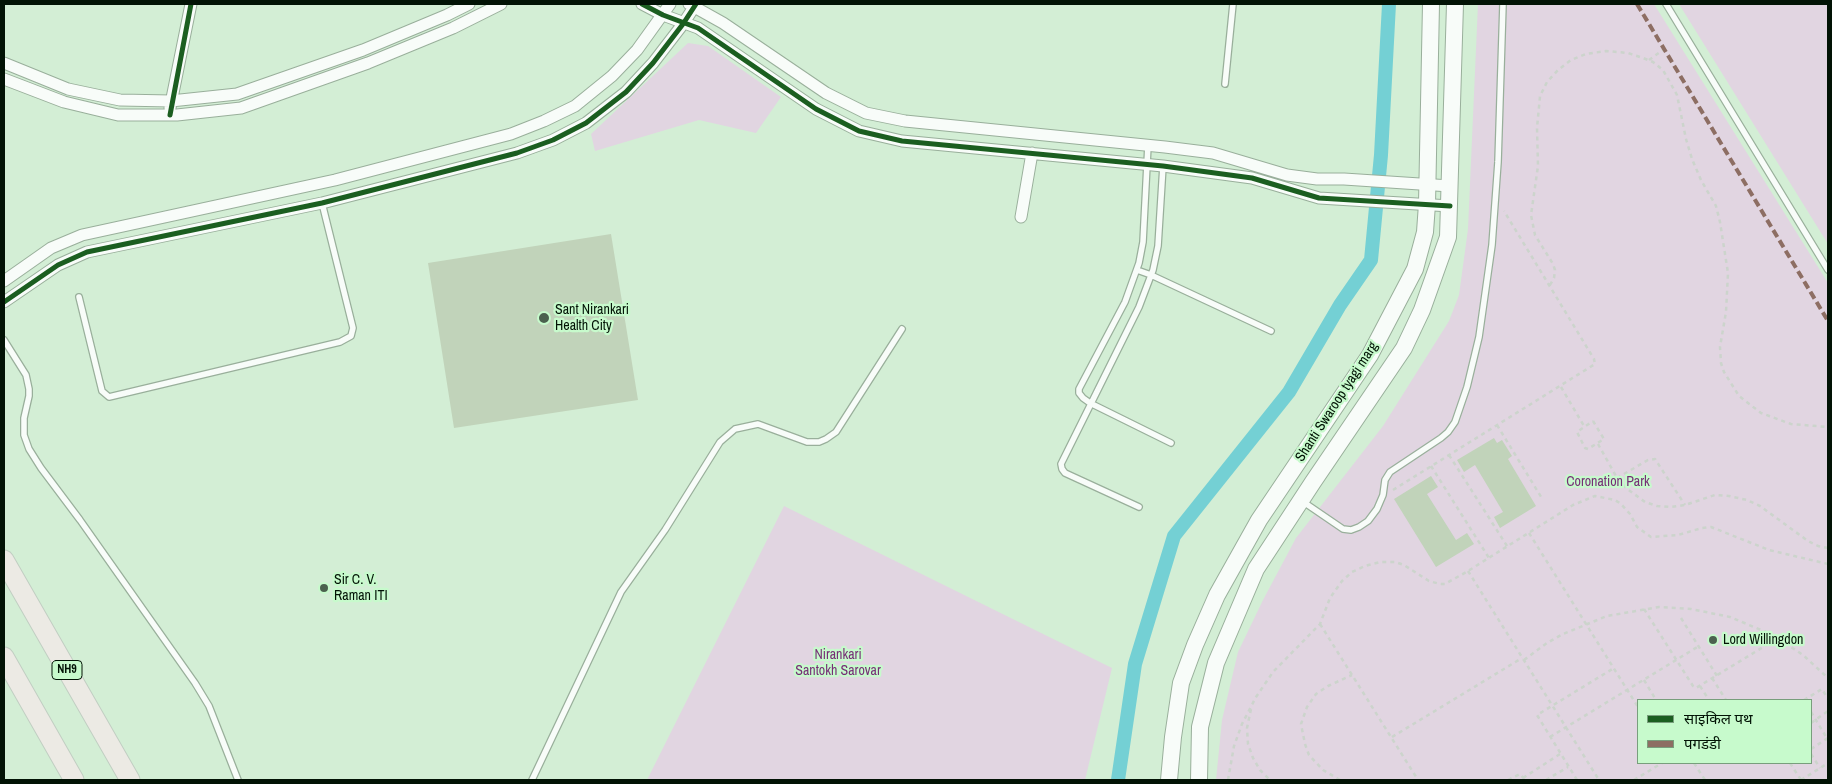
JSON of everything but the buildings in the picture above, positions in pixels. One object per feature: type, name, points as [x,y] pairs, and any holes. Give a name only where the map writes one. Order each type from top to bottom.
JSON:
[{"type":"highway","name":"NH9","points":[[4,560],[130,780]]},
{"type":"highway","points":[[4,657],[74,780]]},
{"type":"main road","name":"Shanti Swaroop tyagi marg","points":[[1169,780],[1168,769],[1172,737],[1181,684],[1195,645],[1217,595],[1259,520],[1370,356],[1415,269],[1425,232],[1427,204],[1431,4]]},
{"type":"main road","name":"Shanti Swaroop tyagi marg","points":[[1199,780],[1200,727],[1216,663],[1256,569],[1404,348],[1422,310],[1448,237],[1455,4]]},
{"type":"street","points":[[170,115],[171,101],[191,4]]},
{"type":"street","points":[[4,63],[25,73],[77,91],[120,100],[171,101],[237,94],[363,50],[469,4]]},
{"type":"street","points":[[4,79],[64,102],[118,115],[170,115],[241,108],[368,63],[453,28],[500,4]]},
{"type":"street","points":[[642,4],[663,16],[698,28],[816,109],[860,131],[902,140],[1146,164],[1252,178],[1318,198],[1343,198],[1450,206]]},
{"type":"street","points":[[4,281],[51,248],[82,235],[335,180],[511,134],[544,121],[575,106],[612,76],[637,50],[670,4]]},
{"type":"street","points":[[4,302],[58,265],[87,252],[322,203],[517,153],[553,140],[586,123],[626,92],[653,63],[683,24],[693,5],[826,93],[866,113],[905,122],[1043,134],[1213,153],[1284,174],[1317,179],[1450,186]]},
{"type":"street","points":[[829,116],[838,99]]},
{"type":"street","points":[[1021,217],[1036,153],[1043,134]]},
{"type":"street","points":[[1163,166],[1165,147]]},
{"type":"street","points":[[404,162],[409,181]]},
{"type":"street","points":[[1282,186],[1284,174]]},
{"type":"street","points":[[270,194],[275,212]]},
{"type":"lane","points":[[1226,84],[1233,4]]},
{"type":"lane","points":[[1301,500],[1333,524],[1343,529],[1351,530],[1359,527],[1368,521],[1377,509],[1382,498],[1385,480],[1390,472],[1441,438],[1455,422],[1468,387],[1488,286],[1496,197],[1503,4]]},
{"type":"lane","points":[[1666,4],[1828,270]]},
{"type":"lane","points":[[1148,145],[1142,242],[1137,270],[1125,302],[1081,384],[1079,393],[1090,403],[1171,443]]},
{"type":"lane","points":[[1140,507],[1065,472],[1061,464],[1062,458],[1139,307],[1151,275],[1158,246],[1163,166]]},
{"type":"lane","points":[[79,297],[102,391],[109,397],[340,342],[351,336],[353,328],[322,203]]},
{"type":"lane","points":[[1137,270],[1271,331]]},
{"type":"lane","points":[[532,780],[621,592],[665,530],[720,442],[736,429],[758,424],[807,442],[819,442],[826,439],[836,432],[902,328]]},
{"type":"lane","points":[[4,340],[26,376],[29,396],[24,418],[24,435],[29,448],[41,468],[195,683],[209,706],[238,780]]},
{"type":"path","points":[[1649,60],[1664,49]]},
{"type":"path","points":[[1550,285],[1554,278],[1555,270],[1535,235],[1531,216],[1538,166],[1537,128],[1540,96],[1547,82],[1558,70],[1572,60],[1586,54],[1606,51],[1628,53],[1649,60],[1663,70],[1677,96],[1688,146],[1701,180],[1716,206],[1720,222],[1728,273],[1726,312],[1720,347],[1720,362],[1724,372],[1739,396],[1761,413],[1791,424],[1828,427]]},
{"type":"path","points":[[1382,498],[1593,366],[1595,362],[1496,197]]},
{"type":"path","points":[[1560,386],[1584,426]]},
{"type":"path","points":[[1592,421],[1596,422],[1604,439],[1598,444],[1589,449],[1586,448],[1577,432],[1592,421]]},
{"type":"path","points":[[1497,425],[1543,500]]},
{"type":"path","points":[[1598,444],[1626,488],[1646,502],[1657,506],[1670,507],[1685,505],[1715,495],[1747,500],[1767,511],[1808,541],[1828,548]]},
{"type":"path","points":[[1449,455],[1507,546]]},
{"type":"path","points":[[1618,478],[1648,460],[1655,459],[1685,505]]},
{"type":"path","points":[[1431,466],[1489,558]]},
{"type":"path","points":[[1228,780],[1234,746],[1251,706],[1273,672],[1320,624],[1334,590],[1352,572],[1365,566],[1380,562],[1394,562],[1404,565],[1430,582],[1440,584],[1450,581],[1573,504],[1595,496],[1614,500],[1621,504],[1630,514],[1637,527],[1651,537],[1678,535],[1711,527],[1769,550],[1828,564]]},
{"type":"path","points":[[1528,532],[1637,705]]},
{"type":"path","points":[[1468,571],[1598,780]]},
{"type":"path","points":[[1644,608],[1696,688],[1778,638]]},
{"type":"path","points":[[1392,737],[1547,643],[1586,623],[1607,616],[1644,608],[1691,608],[1739,620],[1778,638],[1803,656],[1828,678]]},
{"type":"path","points":[[1681,618],[1717,676]]},
{"type":"path","points":[[1320,624],[1418,780]]},
{"type":"path","points":[[1550,737],[1699,646]]},
{"type":"path","points":[[1576,780],[1537,716],[1614,668]]},
{"type":"path","points":[[1340,780],[1323,770],[1309,755],[1301,724],[1307,707],[1316,694],[1352,675]]},
{"type":"path","points":[[1712,678],[1725,699]]},
{"type":"path","points":[[1644,680],[1655,699]]},
{"type":"path","points":[[1700,686],[1708,699]]},
{"type":"path","points":[[1806,699],[1822,689],[1826,692],[1828,698]]},
{"type":"path","points":[[1251,706],[1247,728],[1248,744],[1260,770],[1270,780]]},
{"type":"path","points":[[1812,722],[1828,711]]},
{"type":"path","points":[[1812,714],[1828,739],[1812,748]]},
{"type":"path","points":[[1508,780],[1520,774],[1524,779],[1560,754]]},
{"type":"path","points":[[1812,756],[1820,768]]},
{"type":"path","points":[[1791,764],[1801,780],[1828,763]]},
{"type":"path","points":[[1634,780],[1660,764]]},
{"type":"path","points":[[1695,764],[1705,780]]},
{"type":"path","points":[[1546,780],[1568,767]]},
{"type":"green space","name":"Coronation Park","points":[[1478,4],[1654,4],[1828,283],[1828,780],[1216,780],[1222,720],[1238,652],[1263,600],[1296,538],[1383,426],[1449,321],[1459,295],[1468,229]]},
{"type":"green space","points":[[1679,4],[1828,4],[1828,244]]},
{"type":"green space","points":[[688,43],[708,46],[781,97],[756,133],[699,120],[595,151],[591,134]]},
{"type":"green space","name":"Nirankari Santokh Sarovar","points":[[784,506],[1112,668],[1085,780],[647,780]]},
{"type":"waterway","points":[[1118,780],[1135,664],[1174,536],[1289,392],[1340,305],[1371,260],[1381,155],[1389,4]]},
{"type":"marked path","points":[[1637,4],[1828,321]]},
{"type":"cycle path","points":[[170,115],[191,4]]},
{"type":"cycle path","points":[[642,4],[663,15],[698,28],[816,109],[859,131],[902,141],[1163,166],[1252,178],[1319,198],[1450,206]]},
{"type":"cycle path","points":[[4,302],[58,265],[87,252],[322,203],[517,153],[553,140],[586,123],[626,92],[653,63],[696,4]]},
{"type":"place","name":"Sant Nirankari Health City","points":[[544,318]]},
{"type":"place","name":"Sir C. V. Raman ITI","points":[[324,588]]},
{"type":"place","name":"Lord Willingdon","points":[[1713,640]]}]
